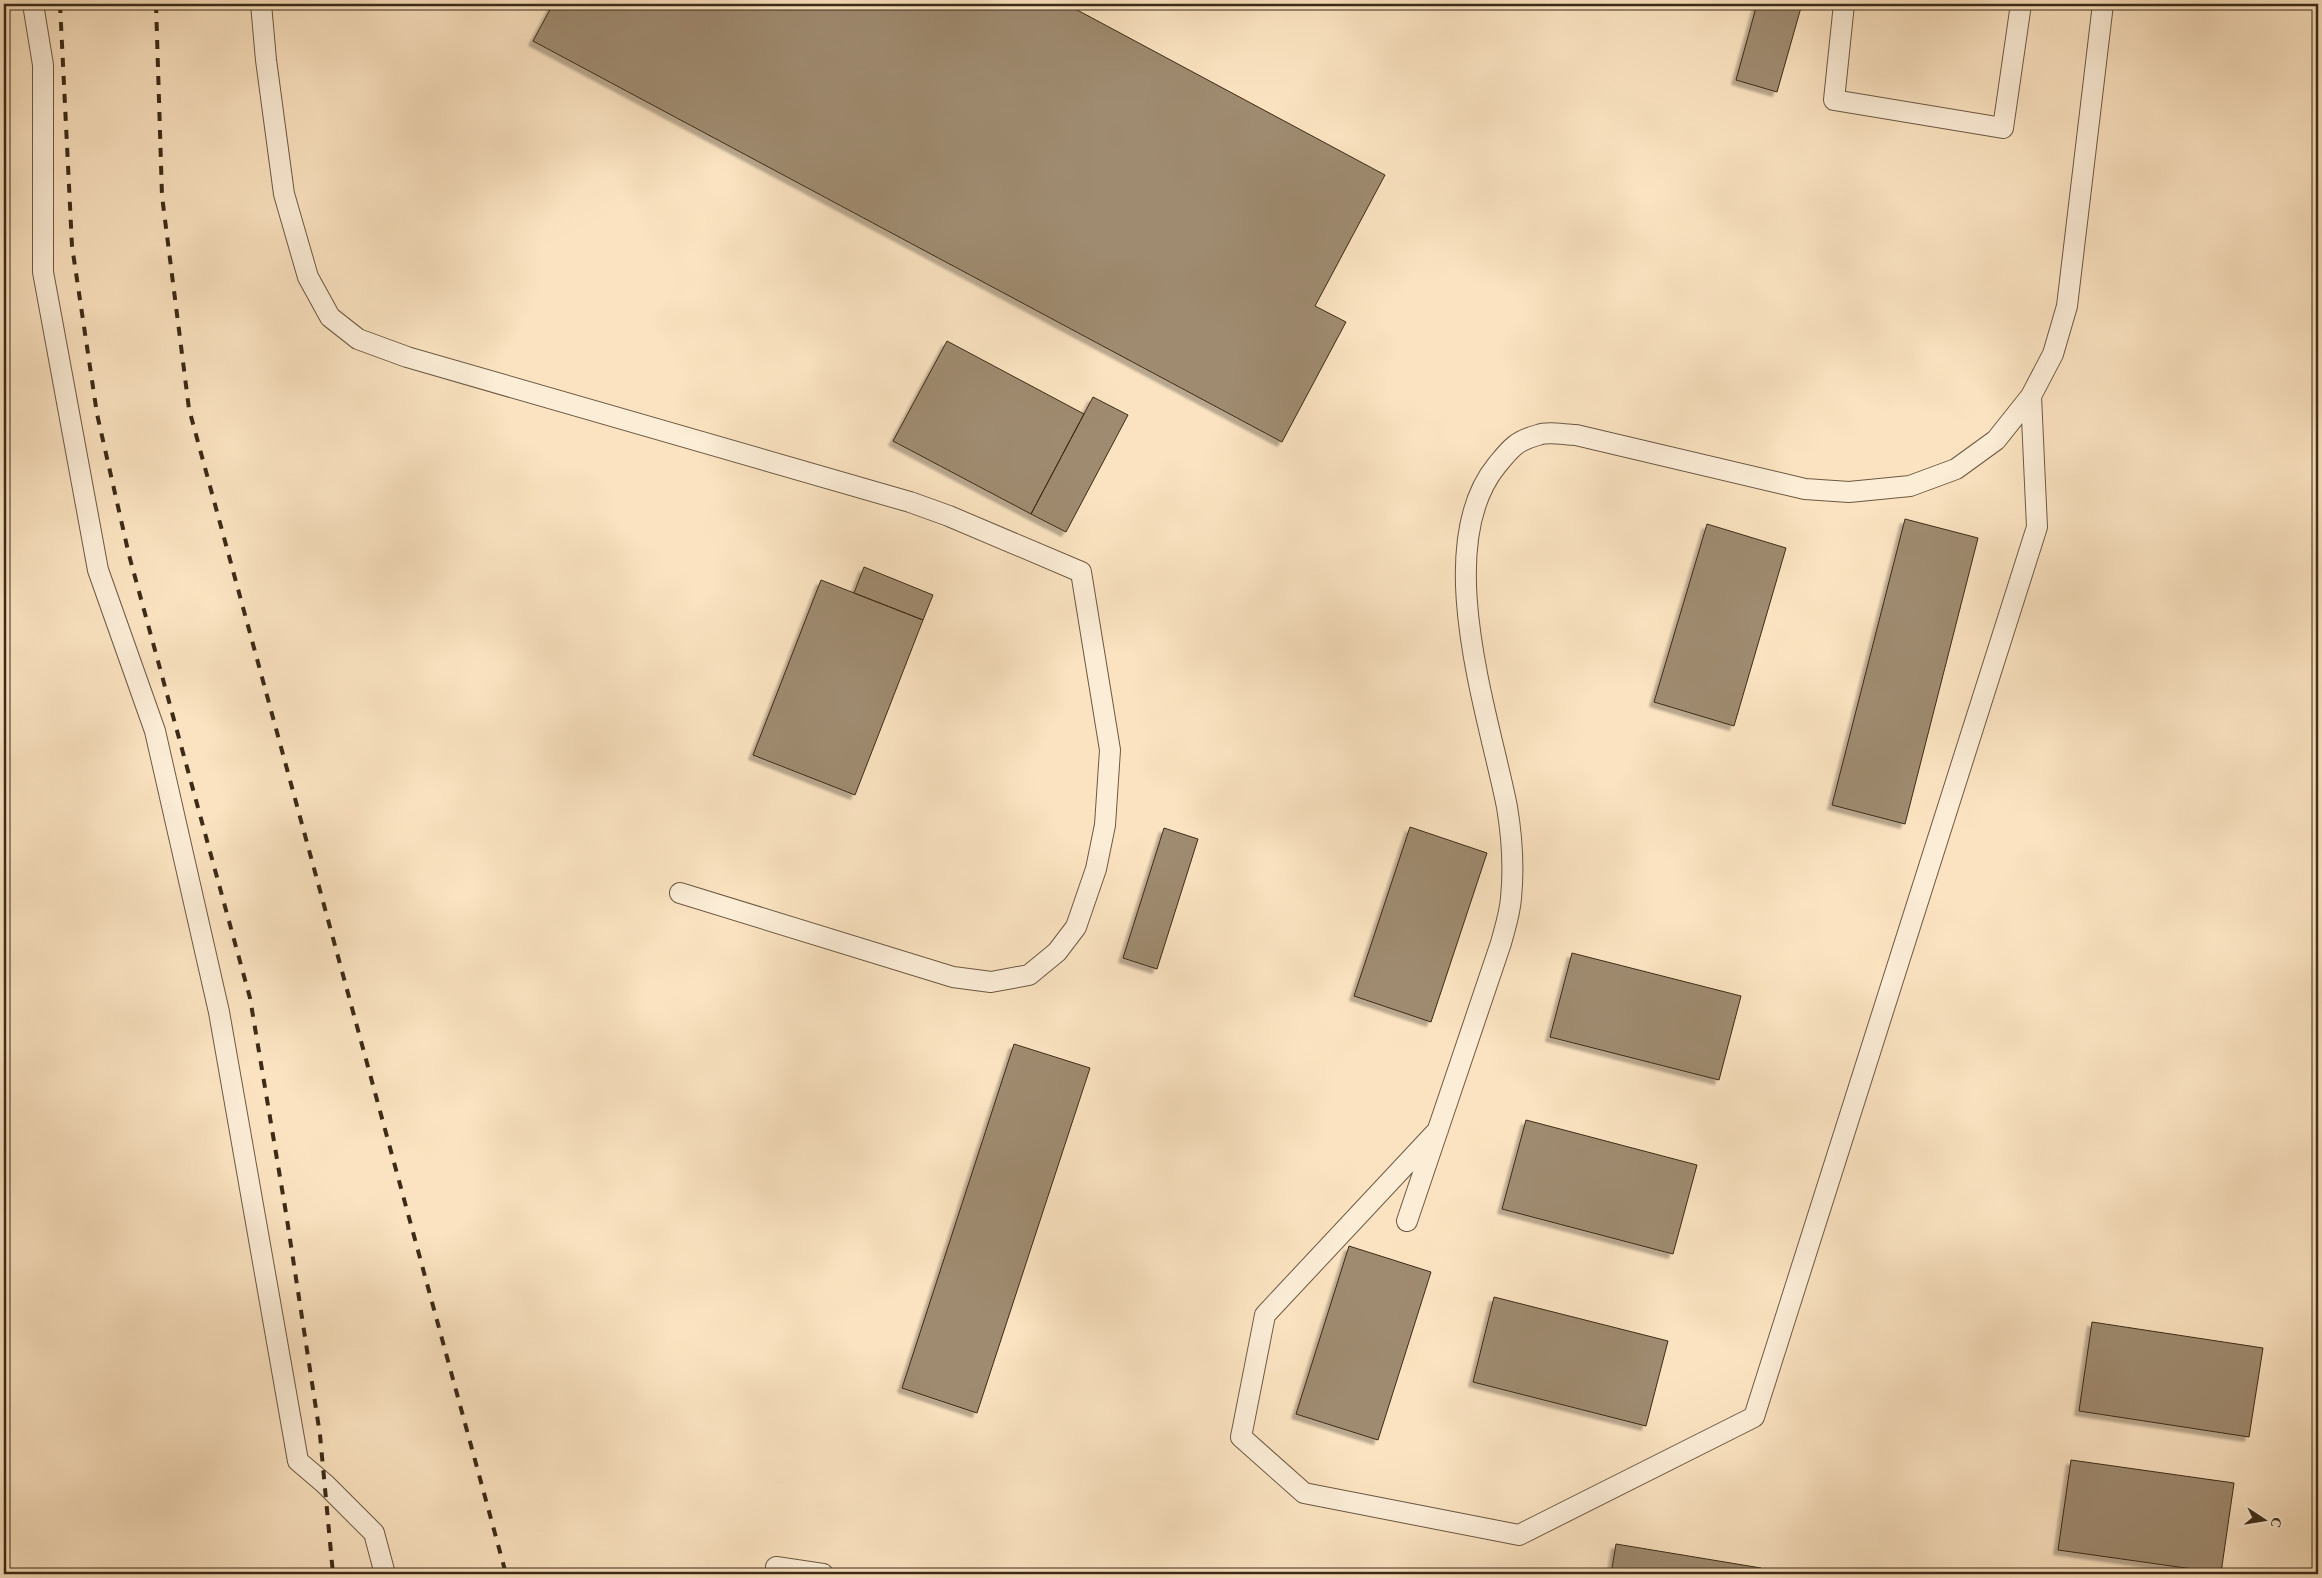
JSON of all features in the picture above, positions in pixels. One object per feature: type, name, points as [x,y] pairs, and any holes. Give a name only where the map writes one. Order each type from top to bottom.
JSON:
[{"type":"lane","points":[[34,4],[43,65],[43,272],[98,570],[155,731],[216,1003],[298,1461],[325,1484],[374,1533],[385,1574]]},
{"type":"lane","points":[[261,4],[266,60],[284,194],[308,277],[330,317],[358,339],[407,358],[910,502],[949,516],[1080,572],[1110,750],[1105,825],[1096,869],[1076,927],[1057,952],[1029,975],[991,982],[953,977],[680,892]]},
{"type":"lane","points":[[1844,4],[1834,100],[2003,128],[2021,4]]},
{"type":"lane","points":[[1407,1221],[1502,942],[1511,900],[1512,857],[1507,808],[1478,686],[1469,627],[1466,562],[1472,520],[1485,480],[1514,445],[1540,434],[1576,436],[1805,489],[1849,492],[1910,486],[1956,469],[1996,440],[2031,396],[2053,354],[2067,306],[2103,4]]},
{"type":"lane","points":[[1438,1130],[1265,1315],[1241,1437],[1304,1492],[1519,1535],[1754,1417],[2037,526],[2031,396]]},
{"type":"lane","points":[[776,1567],[822,1574]]},
{"type":"building","points":[[553,4],[1066,4],[1385,175],[1315,306],[1346,322],[1282,442],[533,41]]},
{"type":"building","points":[[1757,4],[1802,4],[1777,92],[1736,80]]},
{"type":"building","points":[[947,341],[1084,414],[1031,514],[893,441]]},
{"type":"building","points":[[1093,397],[1128,415],[1066,532],[1031,514]]},
{"type":"building","points":[[1905,519],[1978,538],[1905,824],[1832,805]]},
{"type":"building","points":[[1707,524],[1786,548],[1734,726],[1654,702]]},
{"type":"building","points":[[864,567],[933,595],[923,620],[854,593]]},
{"type":"building","points":[[821,580],[923,620],[855,795],[753,755]]},
{"type":"building","points":[[1410,827],[1487,853],[1431,1022],[1354,996]]},
{"type":"building","points":[[1164,828],[1198,839],[1157,969],[1123,958]]},
{"type":"building","points":[[1572,953],[1741,996],[1719,1080],[1550,1037]]},
{"type":"building","points":[[1014,1044],[1090,1068],[977,1413],[902,1388]]},
{"type":"building","points":[[1526,1120],[1697,1165],[1673,1254],[1502,1209]]},
{"type":"building","points":[[1349,1246],[1431,1272],[1378,1440],[1296,1414]]},
{"type":"building","points":[[1494,1297],[1668,1341],[1646,1426],[1473,1382]]},
{"type":"building","points":[[2092,1322],[2263,1348],[2249,1437],[2079,1411]]},
{"type":"building","points":[[2071,1460],[2234,1483],[2221,1573],[2058,1550]]},
{"type":"building","points":[[1616,1544],[1761,1568],[1760,1574],[1611,1574]]},
{"type":"railway","points":[[60,4],[72,246],[97,414],[129,555],[250,998],[286,1213],[320,1435],[333,1574]]},
{"type":"railway","points":[[156,4],[162,196],[189,409],[506,1574]]}]
